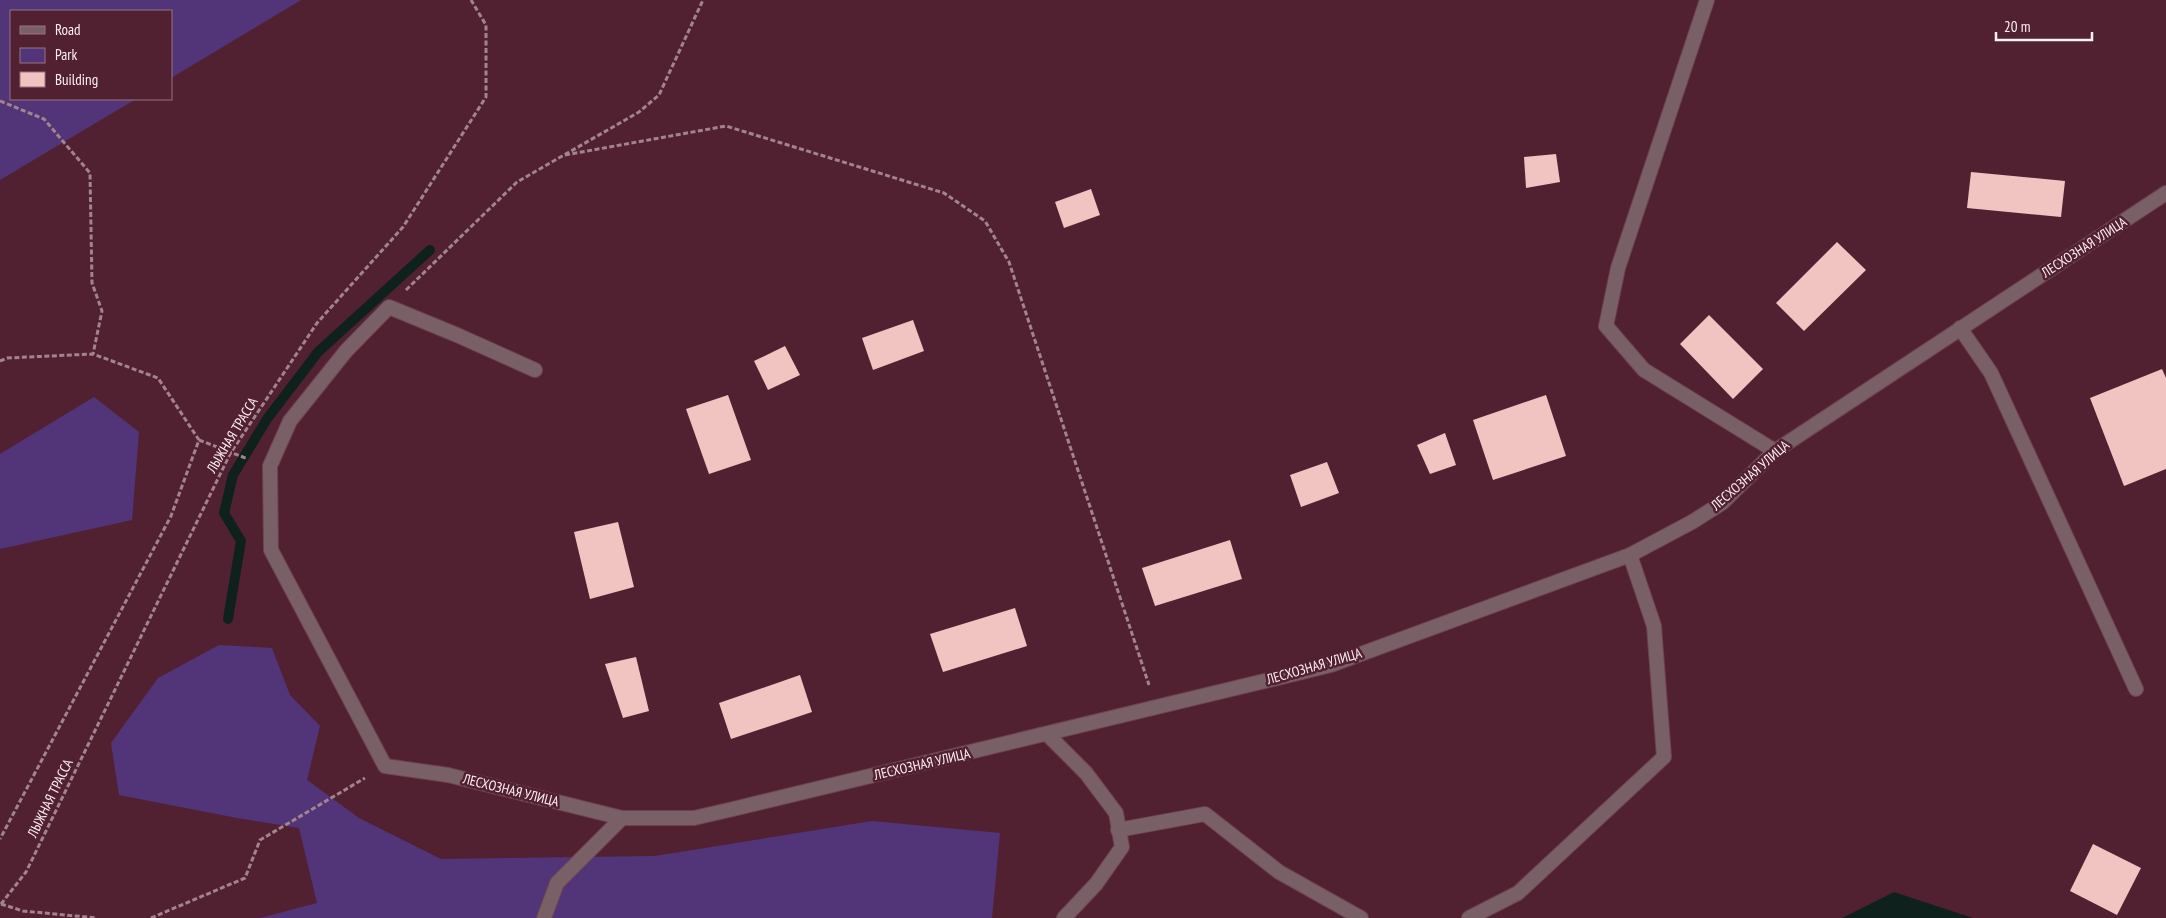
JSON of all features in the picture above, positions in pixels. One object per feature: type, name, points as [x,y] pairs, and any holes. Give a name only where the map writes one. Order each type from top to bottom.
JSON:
[{"type":"street","points":[[1706,0],[1618,268],[1606,326],[1644,370],[1774,451]]},
{"type":"street","name":"ЛЕСХОЗНАЯ УЛИЦА","points":[[385,766],[448,774],[622,818],[694,818],[1331,665],[1630,555],[1692,522],[1722,503],[1774,451],[2166,193]]},
{"type":"street","points":[[385,766],[271,550],[270,466],[290,421],[346,351],[389,307],[535,370]]},
{"type":"street","points":[[1960,328],[1991,373],[2136,688]]},
{"type":"street","points":[[1469,918],[1518,893],[1664,757],[1654,626],[1630,555]]},
{"type":"street","points":[[1047,734],[1086,773],[1116,813],[1122,847],[1096,884],[1064,918]]},
{"type":"street","points":[[1118,830],[1205,814],[1279,872],[1361,918]]},
{"type":"street","points":[[544,918],[558,883],[622,818]]},
{"type":"path","name":"ЛЫЖНАЯ ТРАССА","points":[[1,903],[26,872],[230,454],[317,323],[403,227],[486,97],[486,25],[471,0]]},
{"type":"path","points":[[389,307],[517,182],[639,112],[659,95],[703,0]]},
{"type":"path","points":[[0,101],[44,119],[90,173],[92,283],[102,311],[92,354]]},
{"type":"path","points":[[565,155],[726,126],[944,193],[985,221],[1009,262],[1156,707]]},
{"type":"path","points":[[0,361],[7,358],[92,354],[158,378],[199,440],[230,454],[270,466]]},
{"type":"path","points":[[0,839],[171,516],[199,440]]},
{"type":"path","points":[[152,918],[245,878],[260,840],[385,766]]},
{"type":"path","points":[[1,903],[23,911],[96,918]]},
{"type":"green space","points":[[0,0],[301,0],[172,77],[172,10],[10,10],[10,100],[134,100],[0,180]]},
{"type":"green space","points":[[94,397],[139,432],[132,520],[0,549],[0,454]]},
{"type":"green space","points":[[219,645],[272,648],[290,695],[320,726],[307,780],[359,818],[441,859],[655,856],[872,821],[1000,833],[992,918],[260,918],[317,903],[299,828],[119,795],[111,743],[158,678]]},
{"type":"shaded area","points":[[1894,892],[1973,918],[1842,918]]},
{"type":"building","points":[[1556,154],[1560,182],[1526,188],[1524,157]]},
{"type":"building","points":[[1971,172],[2065,181],[2061,217],[1967,208]]},
{"type":"building","points":[[1091,189],[1100,215],[1064,228],[1055,202]]},
{"type":"building","points":[[1837,242],[1866,270],[1804,331],[1776,303]]},
{"type":"building","points":[[1709,315],[1763,369],[1733,399],[1680,344]]},
{"type":"building","points":[[913,320],[924,351],[873,370],[862,338]]},
{"type":"building","points":[[785,346],[800,375],[768,390],[754,361]]},
{"type":"building","points":[[2162,369],[2166,378],[2166,469],[2124,486],[2090,398]]},
{"type":"building","points":[[728,395],[751,460],[709,474],[686,409]]},
{"type":"building","points":[[1546,395],[1566,456],[1493,480],[1473,420]]},
{"type":"building","points":[[1445,433],[1456,465],[1430,474],[1417,445]]},
{"type":"building","points":[[1327,462],[1339,493],[1301,507],[1290,475]]},
{"type":"building","points":[[618,522],[634,587],[590,599],[574,532]]},
{"type":"building","points":[[1230,540],[1242,579],[1155,606],[1142,568]]},
{"type":"building","points":[[1015,608],[1027,646],[943,672],[930,634]]},
{"type":"building","points":[[636,657],[649,711],[623,718],[605,664]]},
{"type":"building","points":[[800,675],[812,712],[731,739],[719,703]]},
{"type":"building","points":[[2093,844],[2141,868],[2117,915],[2070,891]]},
{"type":"waterway","points":[[228,619],[241,541],[224,513],[233,475],[267,419],[318,352],[430,250]]}]
